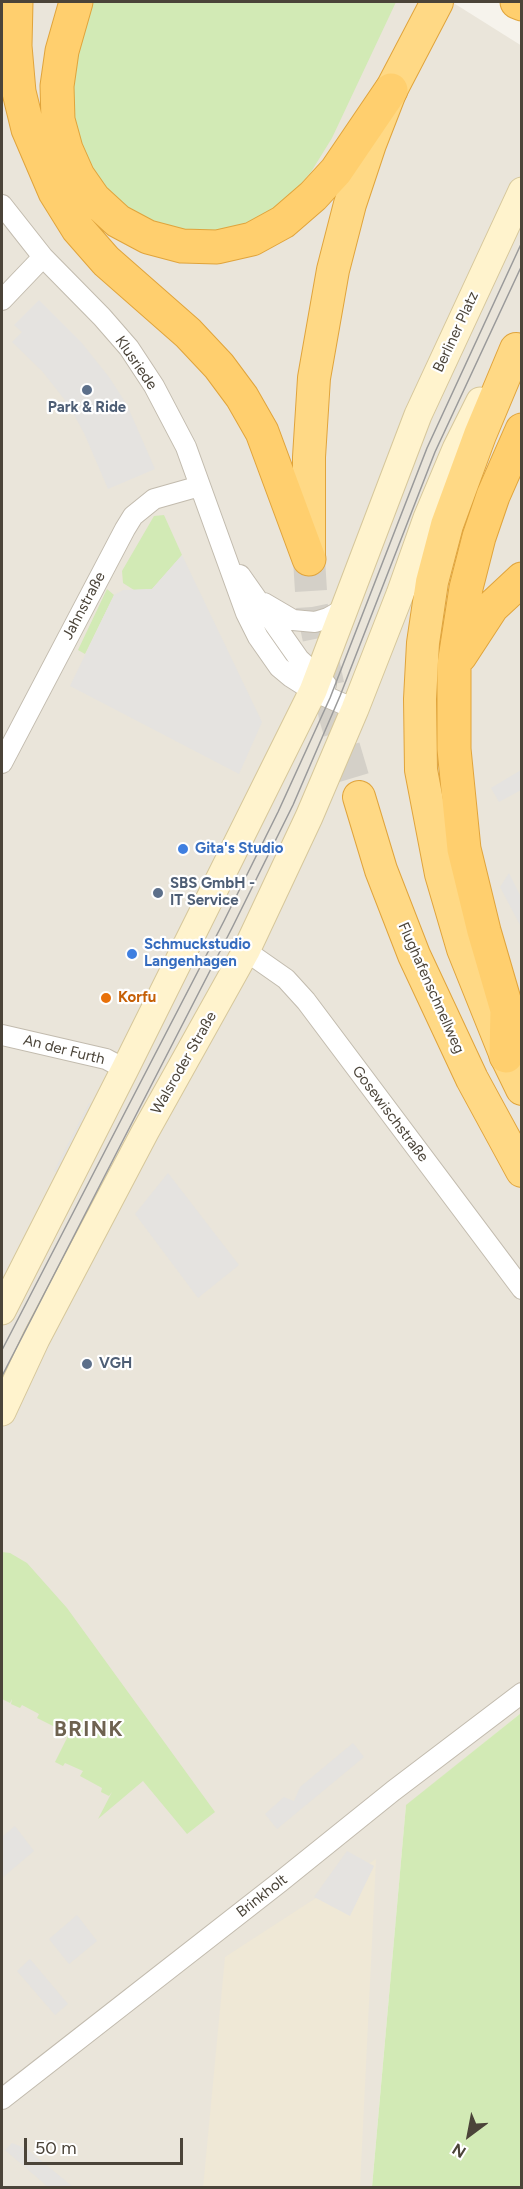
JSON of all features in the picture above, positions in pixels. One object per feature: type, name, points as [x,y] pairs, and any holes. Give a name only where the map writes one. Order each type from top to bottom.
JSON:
[{"type":"highway","points":[[16,2],[15,46],[19,92],[28,129],[55,192],[78,229],[106,261],[188,333],[219,366],[242,397],[262,432],[309,559]]},
{"type":"highway","points":[[76,2],[62,51],[57,86],[58,120],[66,149],[78,176],[94,199],[118,221],[148,237],[182,246],[217,247],[252,239],[283,222],[313,196],[336,171],[391,90]]},
{"type":"highway","points":[[309,559],[309,457],[314,378],[333,270],[350,204],[370,144],[391,90],[437,2]]},
{"type":"highway","points":[[517,2],[522,4]]},
{"type":"highway","points":[[519,343],[480,435],[447,525],[432,582],[423,643],[420,699],[421,770],[441,874],[463,950],[506,1056],[522,1089]]},
{"type":"highway","points":[[506,1056],[507,1010],[483,932],[464,849],[454,749],[454,665],[466,588],[479,537],[493,496],[522,430]]},
{"type":"highway","points":[[454,665],[492,607],[522,579]]},
{"type":"highway","name":"Flughafenschnellweg","points":[[358,797],[381,870],[414,955],[472,1079],[522,1172]]},
{"type":"main road","name":"Berliner Platz","points":[[315,684],[421,409],[522,191]]},
{"type":"main road","name":"Walsroder Straße","points":[[2,1412],[36,1340],[145,1132],[246,951],[309,817],[355,709],[456,449],[480,401],[519,343]]},
{"type":"main road","points":[[2,1311],[125,1069],[315,684]]},
{"type":"street","name":"Klusriede","points":[[2,205],[43,257],[129,348],[171,415],[186,447],[246,613],[258,637],[279,667],[291,677],[315,684],[355,709]]},
{"type":"street","points":[[2,300],[43,257]]},
{"type":"street","name":"Jahnstraße","points":[[2,763],[124,529],[133,516],[154,499],[200,486]]},
{"type":"street","name":"Klusriede","points":[[223,550],[315,684]]},
{"type":"street","name":"Klusriede","points":[[253,595],[275,611],[293,620],[315,622],[344,609]]},
{"type":"street","name":"Gosewischstraße","points":[[246,951],[286,979],[306,1001],[522,1289]]},
{"type":"street","name":"An der Furth","points":[[2,1035],[106,1059],[125,1069]]},
{"type":"street","name":"Brinkholt","points":[[2,2099],[393,1791],[522,1693]]},
{"type":"shaded area","points":[[2,2],[452,2],[522,46],[521,1713],[406,1806],[372,2187],[2,2188]]},
{"type":"shaded area","name":"Park & Ride","points":[[39,300],[81,342],[109,377],[127,405],[155,469],[108,489],[84,433],[68,404],[42,371],[12,342],[22,332],[14,325]]},
{"type":"shaded area","points":[[182,555],[262,722],[239,774],[70,686],[114,595],[123,590],[152,589]]},
{"type":"shaded area","points":[[521,770],[521,790],[499,802],[491,788]]},
{"type":"shaded area","points":[[509,873],[521,897],[520,925],[500,887]]},
{"type":"shaded area","points":[[89,1103],[94,1105],[59,1174],[54,1171]]},
{"type":"shaded area","points":[[168,1173],[239,1265],[198,1298],[135,1214]]},
{"type":"shaded area","points":[[353,1743],[364,1757],[277,1829],[265,1814],[284,1797],[294,1801],[300,1787]]},
{"type":"shaded area","points":[[15,1826],[34,1851],[2,1878],[2,1837]]},
{"type":"shaded area","points":[[347,1851],[374,1866],[350,1916],[314,1897]]},
{"type":"shaded area","points":[[376,1859],[360,2187],[203,2188],[225,1957]]},
{"type":"shaded area","points":[[77,1915],[97,1941],[69,1964],[49,1939]]},
{"type":"shaded area","points":[[30,1959],[68,2004],[55,2015],[17,1971]]},
{"type":"shaded area","points":[[12,2143],[27,2149],[73,2187],[48,2187],[5,2150]]},
{"type":"green space","points":[[86,2],[396,2],[332,138],[311,172],[293,193],[272,211],[258,220],[220,231],[175,230],[137,217],[111,196],[77,146],[68,84]]},
{"type":"green space","points":[[164,515],[182,555],[152,589],[134,590],[123,583],[122,571],[154,516]]},
{"type":"green space","points":[[107,589],[114,595],[85,654],[78,650]]},
{"type":"green space","points":[[2,1552],[10,1553],[27,1563],[67,1608],[215,1812],[187,1834],[143,1781],[98,1819],[112,1792],[109,1796],[101,1792],[102,1788],[80,1776],[83,1771],[65,1763],[63,1766],[55,1762],[69,1734],[65,1738],[57,1734],[59,1729],[37,1718],[39,1714],[22,1705],[20,1708],[11,1704],[12,1699],[10,1703],[2,1699]]},
{"type":"green space","points":[[521,1713],[521,2187],[372,2187],[406,1805]]},
{"type":"tunnel","points":[[309,559],[312,607],[335,717],[359,797]]},
{"type":"tram line","points":[[2,1350],[278,812],[330,698],[427,448],[522,242]]},
{"type":"tram line","points":[[2,1376],[293,805],[340,696],[435,452],[522,265]]},
{"type":"place","name":"Park & Ride","points":[[87,390]]},
{"type":"place","name":"Gita's Studio","points":[[183,849]]},
{"type":"place","name":"SBS GmbH - IT Service","points":[[158,893]]},
{"type":"place","name":"Schmuckstudio Langenhagen","points":[[132,954]]},
{"type":"place","name":"Korfu","points":[[106,998]]},
{"type":"place","name":"VGH","points":[[87,1364]]},
{"type":"district","name":"BRINK","points":[[89,1730]]}]
